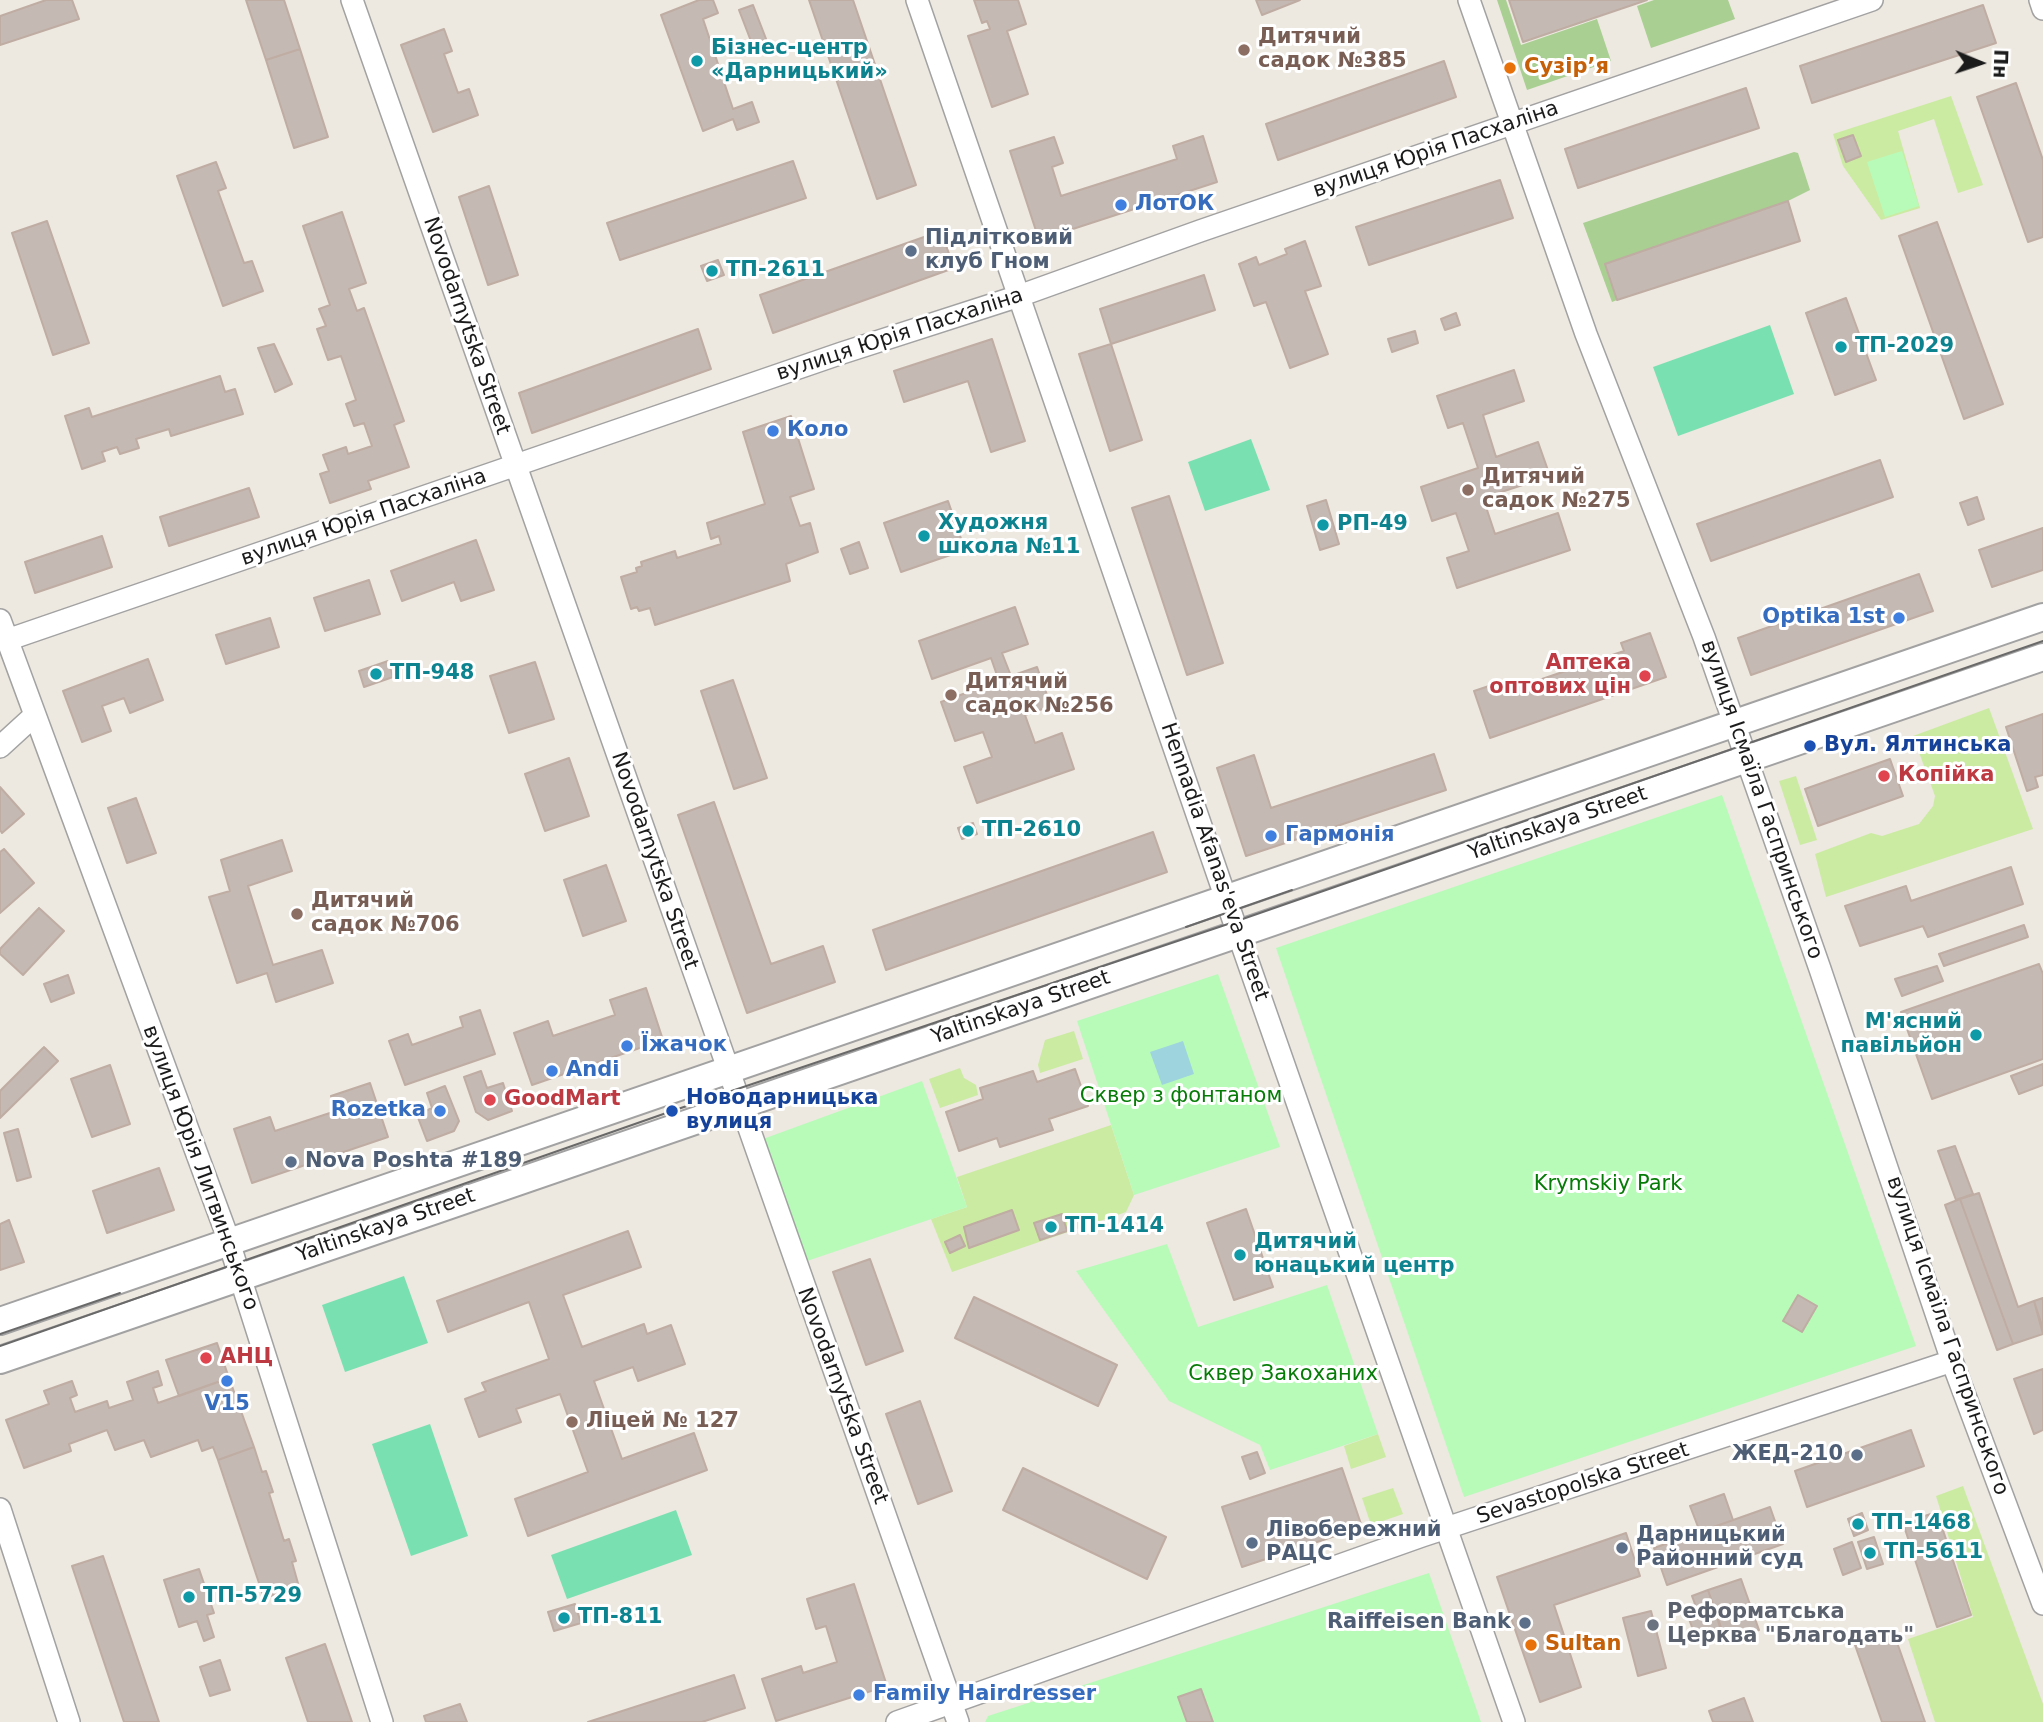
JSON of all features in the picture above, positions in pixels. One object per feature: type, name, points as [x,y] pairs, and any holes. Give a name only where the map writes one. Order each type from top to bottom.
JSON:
[{"type":"street","name":"Novodarnytska Street","points":[[352,0],[955,1713]]},
{"type":"street","name":"Hennadia Afanas'eva Street","points":[[917,0],[1225,898],[1514,1722]]},
{"type":"street","name":"вулиця Ісмаїла Гаспринського","points":[[1469,0],[1586,334],[1691,600],[1952,1361],[2043,1604]]},
{"type":"street","name":"вулиця Юрія Пасхаліна","points":[[4,630],[514,466],[1019,296],[1872,0]]},
{"type":"street","points":[[2040,0],[2043,9]]},
{"type":"street","name":"Yaltinskaya Street","points":[[0,1321],[2043,617]]},
{"type":"street","name":"вулиця Юрія Литвинського","points":[[4,630],[229,1243],[382,1722]]},
{"type":"street","name":"Yaltinskaya Street","points":[[0,1360],[2043,656]]},
{"type":"street","points":[[0,747],[35,715]]},
{"type":"street","name":"Sevastopolska Street","points":[[897,1722],[955,1713],[1447,1529],[1952,1361]]},
{"type":"street","points":[[0,1509],[69,1722]]},
{"type":"green space","points":[[1497,0],[1506,0],[1521,45],[1597,19],[1611,61],[1527,90]]},
{"type":"green space","points":[[1654,0],[1728,0],[1735,19],[1651,48],[1637,6]]},
{"type":"green space","points":[[1951,96],[1983,185],[1958,193],[1934,119],[1898,131],[1920,208],[1881,220],[1843,166],[1833,134]]},
{"type":"green space","points":[[1902,151],[1919,206],[1885,217],[1867,162]]},
{"type":"green space","points":[[1794,152],[1798,153],[1810,190],[1788,201],[1605,264],[1617,300],[1612,302],[1583,223]]},
{"type":"green space","points":[[1770,325],[1794,394],[1678,436],[1653,367]]},
{"type":"green space","points":[[1251,439],[1270,490],[1205,511],[1188,462]]},
{"type":"green space","points":[[1989,708],[2033,829],[1826,897],[1815,854],[1871,833],[1882,836],[1919,824],[1933,806],[1935,796],[1913,736]]},
{"type":"green space","points":[[1796,776],[1817,840],[1800,845],[1779,781]]},
{"type":"green space","name":"Krymskiy Park","points":[[1722,795],[1916,1346],[1464,1497],[1276,948]]},
{"type":"green space","name":"Сквер з фонтаном","points":[[1218,974],[1280,1147],[1134,1195],[1077,1021]]},
{"type":"green space","points":[[1074,1031],[1083,1059],[1040,1073],[1038,1065],[1045,1040]]},
{"type":"green space","points":[[960,1068],[964,1078],[976,1085],[978,1095],[940,1108],[929,1079]]},
{"type":"green space","points":[[922,1081],[967,1207],[807,1261],[763,1139]]},
{"type":"green space","points":[[1111,1125],[1134,1195],[1126,1212],[952,1272],[931,1219],[967,1207],[957,1177]]},
{"type":"green space","name":"Сквер Закоханих","points":[[1167,1244],[1198,1327],[1327,1285],[1378,1434],[1270,1470],[1260,1445],[1169,1401],[1076,1271]]},
{"type":"green space","points":[[404,1276],[428,1343],[345,1372],[322,1305]]},
{"type":"green space","points":[[430,1424],[468,1536],[411,1556],[372,1444]]},
{"type":"green space","points":[[1378,1434],[1386,1457],[1351,1469],[1344,1446]]},
{"type":"green space","points":[[1963,1486],[2043,1704],[2043,1722],[1935,1722],[1908,1639],[1973,1617],[1936,1496]]},
{"type":"green space","points":[[1393,1488],[1403,1514],[1371,1525],[1362,1498]]},
{"type":"green space","points":[[676,1510],[692,1555],[567,1599],[551,1555]]},
{"type":"green space","points":[[1429,1573],[1481,1722],[985,1722],[988,1716]]},
{"type":"water","points":[[1183,1041],[1194,1074],[1162,1085],[1150,1052]]},
{"type":"building","points":[[46,0],[72,0],[79,19],[0,45],[0,16]]},
{"type":"building","points":[[246,0],[284,0],[300,49],[266,60]]},
{"type":"building","name":"Бізнес-центр «Дарницький»","points":[[699,0],[713,0],[718,13],[703,19],[733,109],[752,102],[759,122],[737,130],[733,119],[703,131],[661,15]]},
{"type":"building","points":[[809,0],[853,0],[916,185],[877,199]]},
{"type":"building","points":[[974,0],[1018,0],[1026,24],[1007,31],[1028,94],[992,107],[968,36],[990,29],[987,21],[982,23]]},
{"type":"building","points":[[1256,0],[1300,0],[1262,15]]},
{"type":"building","points":[[1509,0],[1647,0],[1523,42]]},
{"type":"building","points":[[753,5],[768,44],[754,49],[739,10]]},
{"type":"building","points":[[1983,5],[1996,43],[1812,103],[1800,66]]},
{"type":"building","points":[[444,29],[452,51],[444,54],[458,93],[469,89],[478,115],[433,132],[401,45]]},
{"type":"building","points":[[300,49],[328,137],[294,148],[266,60]]},
{"type":"building","points":[[1444,61],[1456,97],[1278,160],[1266,124]]},
{"type":"building","points":[[2016,83],[2043,160],[2043,237],[2028,242],[1977,97]]},
{"type":"building","points":[[1746,88],[1759,128],[1578,188],[1565,149]]},
{"type":"building","points":[[1853,135],[1861,156],[1846,162],[1838,140]]},
{"type":"building","points":[[1203,136],[1217,182],[1039,240],[1010,151],[1054,137],[1063,163],[1052,167],[1061,196],[1177,159],[1173,146]]},
{"type":"building","points":[[793,161],[806,198],[620,260],[607,223]]},
{"type":"building","points":[[216,162],[226,188],[218,191],[244,263],[252,261],[263,291],[223,306],[177,176]]},
{"type":"building","points":[[1500,180],[1513,218],[1369,265],[1356,227]]},
{"type":"building","points":[[489,186],[518,275],[488,285],[459,197]]},
{"type":"building","points":[[1788,201],[1800,241],[1617,300],[1605,264]]},
{"type":"building","points":[[342,212],[366,283],[349,289],[357,311],[364,308],[404,421],[394,425],[409,467],[368,481],[371,489],[330,503],[320,474],[329,471],[323,455],[346,447],[348,454],[372,446],[364,423],[354,426],[346,404],[356,400],[341,356],[328,360],[317,329],[326,326],[319,309],[330,305],[303,226]]},
{"type":"building","points":[[47,221],[89,343],[53,355],[12,233]]},
{"type":"building","points":[[1937,222],[2003,404],[1964,419],[1899,236]]},
{"type":"building","points":[[941,231],[954,268],[773,333],[760,295]]},
{"type":"building","points":[[1305,241],[1321,286],[1305,291],[1328,354],[1290,368],[1266,302],[1254,306],[1239,264],[1256,257],[1259,265],[1287,254],[1285,249]]},
{"type":"building","name":"ТП-2611","points":[[718,260],[724,275],[707,281],[701,266]]},
{"type":"building","points":[[1204,275],[1215,310],[1111,344],[1100,309]]},
{"type":"building","name":"ТП-2029","points":[[1846,298],[1876,380],[1835,395],[1806,313]]},
{"type":"building","points":[[1456,313],[1460,325],[1445,330],[1441,319]]},
{"type":"building","points":[[698,329],[711,369],[532,433],[519,393]]},
{"type":"building","points":[[1415,331],[1418,343],[1392,352],[1388,339]]},
{"type":"building","points":[[992,339],[1025,441],[991,452],[968,381],[904,402],[894,371]]},
{"type":"building","points":[[274,344],[292,384],[275,392],[258,348]]},
{"type":"building","points":[[1111,344],[1142,440],[1110,451],[1079,354]]},
{"type":"building","points":[[1514,370],[1524,401],[1483,415],[1496,457],[1538,442],[1550,476],[1483,498],[1495,534],[1558,513],[1570,550],[1457,588],[1447,558],[1469,551],[1456,513],[1432,521],[1421,487],[1478,468],[1463,423],[1448,428],[1437,396]]},
{"type":"building","points":[[220,376],[225,392],[235,389],[243,414],[171,436],[169,429],[136,439],[139,448],[120,454],[117,447],[102,452],[105,461],[82,469],[65,416],[89,408],[92,417]]},
{"type":"building","points":[[791,416],[814,489],[790,497],[800,526],[810,523],[818,552],[786,564],[790,581],[655,625],[650,608],[639,611],[637,607],[631,609],[621,577],[637,572],[636,568],[642,566],[641,562],[675,551],[677,558],[721,544],[719,536],[711,539],[707,523],[765,504],[743,432]]},
{"type":"building","points":[[1880,460],[1893,497],[1711,561],[1697,524]]},
{"type":"building","points":[[249,488],[259,517],[169,546],[160,517]]},
{"type":"building","points":[[1169,496],[1223,663],[1187,675],[1132,508]]},
{"type":"building","points":[[1977,497],[1984,519],[1968,525],[1960,503]]},
{"type":"building","name":"РП-49","points":[[1326,500],[1339,544],[1320,550],[1307,506]]},
{"type":"building","name":"Художня школа №11","points":[[948,501],[965,550],[901,572],[884,523]]},
{"type":"building","points":[[2043,528],[2043,570],[1992,587],[1979,550]]},
{"type":"building","points":[[102,536],[112,567],[35,593],[25,562]]},
{"type":"building","points":[[476,540],[494,590],[461,601],[454,582],[402,601],[391,571]]},
{"type":"building","points":[[859,542],[868,568],[850,574],[841,549]]},
{"type":"building","points":[[1919,574],[1933,611],[1751,675],[1738,638]]},
{"type":"building","points":[[369,580],[380,614],[325,631],[314,598]]},
{"type":"building","points":[[1015,607],[1028,644],[1002,653],[1011,676],[1037,667],[1051,706],[1025,715],[1035,743],[1062,733],[1074,769],[977,803],[964,767],[992,757],[983,732],[955,741],[941,702],[999,681],[991,658],[932,679],[919,641]]},
{"type":"building","points":[[270,618],[279,647],[226,664],[216,635]]},
{"type":"building","points":[[1650,633],[1666,677],[1490,738],[1474,691],[1501,682],[1504,692],[1624,651],[1621,643]]},
{"type":"building","points":[[148,659],[163,700],[130,713],[124,698],[102,706],[111,731],[82,742],[63,691]]},
{"type":"building","name":"ТП-948","points":[[388,661],[393,677],[364,687],[359,671]]},
{"type":"building","points":[[535,662],[554,719],[509,733],[490,676]]},
{"type":"building","points":[[733,680],[767,778],[734,789],[701,691]]},
{"type":"building","points":[[2043,714],[2043,775],[2035,777],[2038,787],[2027,791],[2006,727]]},
{"type":"building","points":[[1434,754],[1446,790],[1246,856],[1217,768],[1254,755],[1271,808]]},
{"type":"building","points":[[569,758],[589,816],[545,831],[525,774]]},
{"type":"building","points":[[1890,759],[1903,796],[1818,826],[1805,789]]},
{"type":"building","points":[[0,787],[24,814],[2,833],[0,830]]},
{"type":"building","points":[[136,798],[156,853],[127,863],[108,808]]},
{"type":"building","points":[[714,802],[771,964],[823,946],[835,982],[747,1013],[678,815]]},
{"type":"building","name":"ТП-2610","points":[[973,823],[977,834],[962,839],[958,828]]},
{"type":"building","points":[[1153,832],[1167,872],[886,970],[873,930]]},
{"type":"building","points":[[282,840],[292,871],[248,886],[273,965],[322,950],[333,983],[276,1002],[267,973],[237,983],[209,897],[230,891],[221,860]]},
{"type":"building","points":[[4,849],[34,883],[0,913],[0,852]]},
{"type":"building","points":[[606,865],[626,921],[583,936],[564,880]]},
{"type":"building","points":[[2011,867],[2023,904],[1928,937],[1923,926],[1860,946],[1845,906],[1906,886],[1911,901]]},
{"type":"building","points":[[39,908],[64,931],[23,975],[0,954],[0,949]]},
{"type":"building","points":[[2024,925],[2028,937],[1944,966],[1939,954]]},
{"type":"building","name":"М'ясний павільйон","points":[[2039,964],[2043,974],[2043,1059],[1932,1099],[1901,1012]]},
{"type":"building","points":[[1937,966],[1943,981],[1902,996],[1895,979]]},
{"type":"building","points":[[68,975],[74,993],[51,1002],[44,984]]},
{"type":"building","points":[[646,988],[663,1040],[532,1085],[514,1033],[548,1021],[553,1036],[615,1015],[610,1000]]},
{"type":"building","points":[[480,1010],[495,1054],[405,1085],[389,1041],[408,1034],[412,1045],[463,1027],[460,1017]]},
{"type":"building","points":[[44,1047],[58,1061],[0,1118],[0,1091]]},
{"type":"building","points":[[2043,1064],[2043,1085],[2019,1094],[2011,1076]]},
{"type":"building","points":[[110,1065],[130,1124],[92,1137],[71,1079]]},
{"type":"building","points":[[1075,1069],[1088,1106],[1049,1119],[1053,1130],[1000,1147],[997,1138],[959,1151],[946,1112],[983,1099],[980,1088],[1033,1071],[1037,1082]]},
{"type":"building","name":"GoodMart","points":[[481,1071],[487,1088],[503,1083],[512,1111],[488,1120],[476,1112],[464,1077]]},
{"type":"building","points":[[370,1083],[388,1137],[252,1183],[234,1129],[270,1117],[275,1131],[336,1111],[331,1096]]},
{"type":"building","name":"Rozetka","points":[[445,1086],[459,1121],[454,1131],[427,1141],[417,1115],[432,1108],[427,1093]]},
{"type":"building","points":[[18,1129],[31,1177],[17,1181],[4,1133]]},
{"type":"building","points":[[1955,1146],[1973,1194],[1956,1200],[1938,1151]]},
{"type":"building","points":[[159,1168],[174,1210],[107,1233],[93,1191]]},
{"type":"building","points":[[1979,1193],[2018,1307],[2034,1301],[2043,1334],[2013,1344],[1960,1199]]},
{"type":"building","points":[[1960,1199],[2013,1344],[1997,1350],[1945,1205]]},
{"type":"building","name":"Дитячий юнацький центр","points":[[1246,1209],[1273,1287],[1234,1300],[1207,1223]]},
{"type":"building","points":[[1012,1210],[1019,1230],[969,1248],[964,1227]]},
{"type":"building","name":"ТП-1414","points":[[1062,1214],[1067,1231],[1040,1240],[1034,1223]]},
{"type":"building","points":[[9,1220],[24,1262],[0,1270],[0,1224]]},
{"type":"building","points":[[628,1231],[641,1267],[563,1295],[582,1347],[644,1324],[647,1334],[671,1325],[685,1364],[638,1381],[633,1367],[594,1381],[622,1459],[694,1433],[707,1470],[528,1536],[515,1499],[588,1472],[560,1394],[516,1409],[521,1422],[479,1437],[465,1399],[486,1391],[482,1383],[549,1359],[529,1302],[448,1332],[437,1301]]},
{"type":"building","points":[[960,1235],[965,1246],[950,1253],[945,1242]]},
{"type":"building","points":[[870,1259],[903,1351],[866,1365],[833,1272]]},
{"type":"building","points":[[1798,1295],[1817,1306],[1802,1332],[1783,1321]]},
{"type":"building","points":[[974,1297],[1117,1365],[1098,1406],[955,1338]]},
{"type":"building","points":[[2043,1298],[2043,1329],[2034,1301]]},
{"type":"building","points":[[217,1343],[229,1378],[179,1396],[166,1360]]},
{"type":"building","points":[[2043,1369],[2043,1430],[2034,1434],[2014,1379]]},
{"type":"building","points":[[158,1371],[162,1385],[153,1388],[158,1403],[229,1378],[254,1447],[218,1460],[213,1447],[202,1451],[198,1440],[151,1457],[144,1440],[115,1450],[107,1430],[69,1444],[71,1451],[24,1468],[6,1420],[49,1404],[44,1391],[72,1381],[77,1395],[70,1398],[75,1412],[107,1401],[109,1408],[133,1400],[127,1382]]},
{"type":"building","points":[[920,1401],[952,1491],[918,1504],[886,1414]]},
{"type":"building","points":[[1911,1430],[1924,1466],[1807,1507],[1795,1471]]},
{"type":"building","points":[[254,1447],[262,1472],[266,1471],[273,1492],[269,1493],[284,1541],[289,1539],[296,1561],[292,1562],[299,1587],[264,1598],[218,1460]]},
{"type":"building","points":[[1257,1452],[1265,1473],[1250,1479],[1242,1457]]},
{"type":"building","points":[[1023,1468],[1166,1537],[1147,1579],[1003,1510]]},
{"type":"building","points":[[1342,1468],[1362,1527],[1242,1567],[1222,1507]]},
{"type":"building","points":[[1724,1494],[1733,1520],[1700,1532],[1690,1506]]},
{"type":"building","points":[[1770,1507],[1783,1544],[1667,1585],[1654,1548]]},
{"type":"building","points":[[1937,1512],[1971,1615],[1937,1627],[1903,1523]]},
{"type":"building","name":"ТП-1468","points":[[1862,1513],[1868,1530],[1854,1536],[1848,1519]]},
{"type":"building","points":[[1626,1533],[1640,1576],[1554,1605],[1581,1687],[1540,1702],[1497,1577]]},
{"type":"building","name":"ТП-5611","points":[[1874,1537],[1883,1564],[1867,1569],[1858,1542]]},
{"type":"building","points":[[1852,1542],[1861,1568],[1843,1575],[1834,1549]]},
{"type":"building","points":[[103,1556],[159,1722],[124,1722],[72,1566]]},
{"type":"building","name":"ТП-5729","points":[[199,1569],[214,1613],[207,1615],[214,1637],[204,1641],[197,1621],[179,1627],[164,1580]]},
{"type":"building","points":[[1741,1579],[1759,1630],[1726,1642],[1708,1590]]},
{"type":"building","points":[[854,1584],[887,1686],[776,1721],[762,1679],[801,1666],[803,1673],[837,1662],[826,1626],[816,1629],[807,1599]]},
{"type":"building","points":[[1708,1590],[1721,1630],[1696,1638],[1685,1608],[1695,1604],[1692,1596]]},
{"type":"building","name":"ТП-811","points":[[575,1604],[581,1623],[554,1631],[548,1612]]},
{"type":"building","points":[[1651,1611],[1666,1668],[1638,1676],[1623,1618]]},
{"type":"building","points":[[1893,1632],[1925,1722],[1882,1722],[1855,1645]]},
{"type":"building","points":[[325,1644],[352,1722],[308,1722],[286,1658]]},
{"type":"building","points":[[220,1660],[230,1690],[210,1696],[200,1667]]},
{"type":"building","points":[[734,1675],[745,1708],[702,1722],[588,1722]]},
{"type":"building","points":[[1201,1689],[1213,1722],[1187,1722],[1178,1697]]},
{"type":"building","points":[[1744,1698],[1753,1722],[1713,1722],[1709,1711]]},
{"type":"building","points":[[460,1704],[467,1722],[426,1722],[424,1716]]},
{"type":"tram line","points":[[0,1346],[672,1111],[1234,922],[2043,641]]},
{"type":"tram line","points":[[1186,927],[1292,890]]},
{"type":"tram line","points":[[0,1334],[120,1293]]},
{"type":"place","name":"Дитячий садок №385","points":[[1244,50]]},
{"type":"place","name":"Бізнес-центр «Дарницький»","points":[[697,61]]},
{"type":"place","name":"Сузір’я","points":[[1510,68]]},
{"type":"place","name":"ЛотОК","points":[[1121,205]]},
{"type":"place","name":"Підлітковий клуб Гном","points":[[911,251]]},
{"type":"place","name":"ТП-2611","points":[[712,271]]},
{"type":"place","name":"ТП-2029","points":[[1841,347]]},
{"type":"place","name":"Коло","points":[[773,431]]},
{"type":"place","name":"Дитячий садок №275","points":[[1468,490]]},
{"type":"place","name":"РП-49","points":[[1323,525]]},
{"type":"place","name":"Художня школа №11","points":[[924,536]]},
{"type":"place","name":"Оptika 1st","points":[[1899,618]]},
{"type":"place","name":"ТП-948","points":[[376,674]]},
{"type":"place","name":"Аптека оптових цін","points":[[1645,676]]},
{"type":"place","name":"Дитячий садок №256","points":[[951,695]]},
{"type":"place","name":"Вул. Ялтинська","points":[[1810,746]]},
{"type":"place","name":"Копійка","points":[[1884,776]]},
{"type":"place","name":"ТП-2610","points":[[968,831]]},
{"type":"place","name":"Гармонія","points":[[1271,836]]},
{"type":"place","name":"Дитячий садок №706","points":[[297,914]]},
{"type":"place","name":"М'ясний павільйон","points":[[1976,1035]]},
{"type":"place","name":"Їжачок","points":[[627,1046]]},
{"type":"place","name":"Andi","points":[[552,1071]]},
{"type":"place","name":"GoodMart","points":[[490,1100]]},
{"type":"place","name":"Rozetka","points":[[440,1111]]},
{"type":"place","name":"Новодарницька вулиця","points":[[672,1111]]},
{"type":"place","name":"Nova Poshta #189","points":[[291,1162]]},
{"type":"place","name":"ТП-1414","points":[[1051,1227]]},
{"type":"place","name":"Дитячий юнацький центр","points":[[1240,1255]]},
{"type":"place","name":"АНЦ","points":[[206,1358]]},
{"type":"place","name":"V15","points":[[227,1381]]},
{"type":"place","name":"Ліцей № 127","points":[[572,1422]]},
{"type":"place","name":"ЖЕД-210","points":[[1857,1455]]},
{"type":"place","name":"ТП-1468","points":[[1858,1524]]},
{"type":"place","name":"Лівобережний РАЦС","points":[[1252,1543]]},
{"type":"place","name":"Дарницький Районний суд","points":[[1622,1548]]},
{"type":"place","name":"ТП-5611","points":[[1870,1553]]},
{"type":"place","name":"ТП-5729","points":[[189,1597]]},
{"type":"place","name":"ТП-811","points":[[564,1618]]},
{"type":"place","name":"Raiffeisen Bank","points":[[1525,1623]]},
{"type":"place","name":"Реформатська Церква \"Благодать\"","points":[[1653,1625]]},
{"type":"place","name":"Sultan","points":[[1531,1645]]},
{"type":"place","name":"Family Hairdresser","points":[[859,1695]]}]
